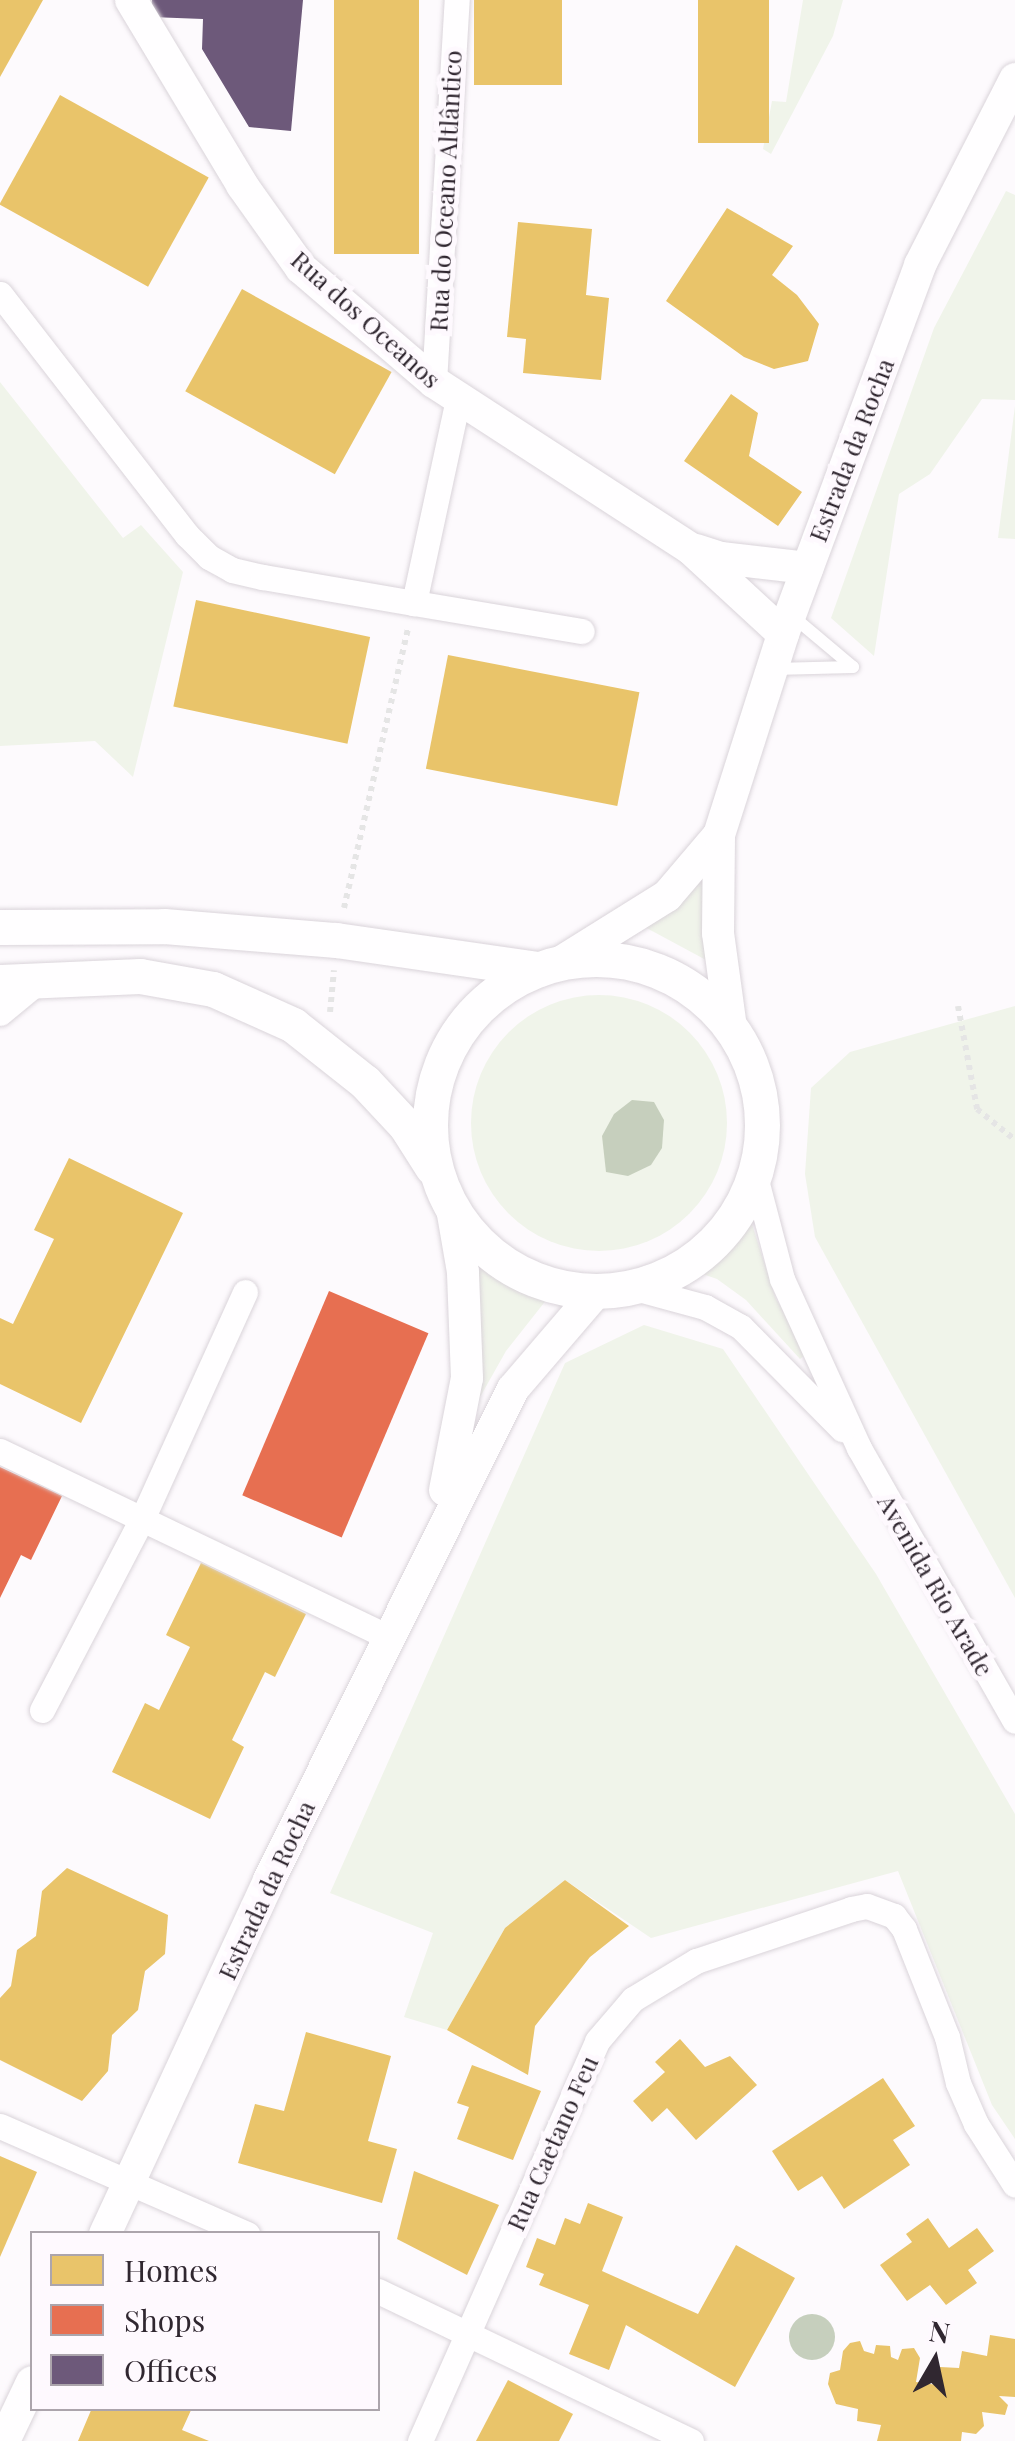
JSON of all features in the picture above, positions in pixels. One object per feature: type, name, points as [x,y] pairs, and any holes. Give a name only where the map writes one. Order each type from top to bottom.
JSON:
[{"type":"main road","points":[[0,927],[164,926],[336,940],[550,966],[596,959],[630,962],[664,973],[694,990],[731,1028],[754,1073],[762,1107],[762,1142],[755,1176],[740,1208],[707,1248],[664,1276],[614,1289],[562,1287],[498,1259],[472,1236],[406,1126],[365,1082],[294,1026],[213,989],[140,976],[0,982]]},
{"type":"main road","points":[[445,1192],[430,1113],[446,1052],[484,1002],[550,966]]},
{"type":"street","name":"Rua dos Oceanos","points":[[132,0],[242,185],[301,268],[446,391],[692,549]]},
{"type":"street","name":"Rua do Oceano Altlântico","points":[[414,603],[446,391],[457,0]]},
{"type":"street","name":"Estrada da Rocha","points":[[731,1028],[718,933],[719,835],[807,568],[920,264],[1015,79]]},
{"type":"street","points":[[0,294],[186,535],[209,557],[232,570],[263,577],[582,631]]},
{"type":"street","points":[[692,549],[721,558],[807,568]]},
{"type":"street","points":[[692,549],[787,625]]},
{"type":"street","name":"Estrada da Rocha","points":[[550,966],[667,896],[719,835]]},
{"type":"street","points":[[0,1013],[40,980]]},
{"type":"street","points":[[755,1176],[782,1279],[859,1448]]},
{"type":"street","name":"Estrada da Rocha","points":[[430,1548],[456,1446],[467,1378],[463,1272],[445,1192]]},
{"type":"street","name":"Estrada da Rocha","points":[[106,2231],[430,1548],[513,1388],[614,1289]]},
{"type":"street","points":[[614,1289],[705,1306],[741,1327],[859,1448]]},
{"type":"street","points":[[42,1710],[143,1517],[245,1292]]},
{"type":"street","name":"Avenida Rio Arade","points":[[859,1448],[1015,1721]]},
{"type":"street","points":[[0,1451],[388,1637]]},
{"type":"street","name":"Rua Caetano Feu","points":[[420,2441],[583,2068],[612,2020],[654,1984],[696,1960],[851,1908],[882,1909],[904,1929],[947,2036],[970,2110],[1015,2185]]},
{"type":"street","points":[[0,2126],[240,2231]]},
{"type":"street","points":[[380,2292],[691,2441]]},
{"type":"street","points":[[4,2441],[30,2386]]},
{"type":"lane","points":[[772,669],[853,667],[787,625]]},
{"type":"path","points":[[327,1052],[336,940],[414,603]]},
{"type":"path","points":[[958,1006],[978,1109],[1015,1140]]},
{"type":"shaded area","points":[[803,0],[843,0],[833,36],[771,154],[763,149],[772,101],[786,102]]},
{"type":"shaded area","points":[[1006,191],[1015,195],[1015,400],[982,399],[930,474],[899,494],[874,656],[831,618],[934,328]]},
{"type":"shaded area","points":[[0,382],[123,538],[141,525],[183,572],[133,777],[95,741],[0,746]]},
{"type":"shaded area","points":[[1015,406],[1015,539],[998,538]]},
{"type":"shaded area","points":[[705,864],[706,960],[641,925]]},
{"type":"shaded area","points":[[599,995],[624,997],[648,1005],[690,1032],[717,1074],[725,1098],[725,1148],[717,1172],[690,1214],[648,1241],[624,1249],[599,1251],[574,1249],[550,1241],[508,1214],[481,1172],[473,1148],[471,1123],[473,1098],[481,1074],[508,1032],[550,1005],[574,997]]},
{"type":"shaded area","points":[[1015,1006],[1015,1598],[815,1237],[805,1174],[811,1088],[850,1052]]},
{"type":"shaded area","points":[[632,1100],[654,1102],[664,1120],[662,1148],[651,1165],[628,1176],[606,1172],[602,1136],[614,1114]]},
{"type":"shaded area","points":[[749,1215],[776,1299],[808,1353],[800,1359],[746,1300],[717,1279],[691,1270],[714,1254]]},
{"type":"shaded area","points":[[476,1262],[514,1283],[551,1294],[506,1351],[475,1406]]},
{"type":"shaded area","points":[[644,1325],[723,1349],[876,1574],[1015,1814],[1015,2139],[992,2105],[898,1871],[651,1938],[565,1880],[505,1928],[447,2030],[404,2017],[433,1933],[330,1893],[565,1363]]},
{"type":"shaded area","points":[[812,2314],[828,2321],[835,2337],[828,2353],[812,2360],[796,2353],[789,2337],[796,2321]]},
{"type":"building: Homes","points":[[0,0],[43,0],[0,77]]},
{"type":"building: Homes","points":[[334,0],[419,0],[419,254],[334,254]]},
{"type":"building: Homes","points":[[474,0],[562,0],[562,85],[474,85]]},
{"type":"building: Homes","points":[[698,0],[769,0],[769,143],[698,143]]},
{"type":"building: Homes","points":[[60,95],[209,177],[148,287],[0,205]]},
{"type":"building: Homes","points":[[727,208],[793,246],[772,275],[797,295],[819,324],[808,361],[774,369],[744,357],[666,301]]},
{"type":"building: Homes","points":[[518,222],[592,229],[586,295],[609,298],[601,380],[523,373],[526,339],[507,337]]},
{"type":"building: Homes","points":[[242,289],[392,372],[335,474],[185,391]]},
{"type":"building: Homes","points":[[731,394],[758,413],[749,456],[802,492],[778,526],[684,461]]},
{"type":"building: Homes","points":[[196,600],[370,637],[347,744],[173,707]]},
{"type":"building: Homes","points":[[448,655],[639,692],[617,806],[426,769]]},
{"type":"building: Homes","points":[[69,1158],[183,1213],[81,1423],[0,1384],[0,1318],[13,1324],[54,1239],[34,1230]]},
{"type":"building: Homes","points":[[201,1563],[306,1614],[275,1677],[265,1672],[232,1740],[244,1747],[210,1819],[112,1772],[145,1703],[159,1710],[190,1647],[166,1635]]},
{"type":"building: Homes","points":[[67,1868],[168,1915],[165,1954],[145,1971],[138,2010],[112,2035],[108,2071],[82,2101],[0,2060],[0,1998],[11,1986],[17,1950],[36,1936],[42,1891]]},
{"type":"building: Homes","points":[[565,1880],[629,1926],[590,1957],[535,2026],[528,2075],[447,2030],[505,1928]]},
{"type":"building: Homes","points":[[306,2032],[391,2056],[368,2141],[397,2149],[382,2203],[238,2163],[255,2104],[284,2111]]},
{"type":"building: Homes","points":[[680,2039],[705,2067],[730,2056],[757,2085],[696,2140],[667,2108],[652,2122],[633,2101],[665,2072],[655,2062]]},
{"type":"building: Homes","points":[[472,2065],[541,2091],[513,2160],[457,2139],[469,2107],[457,2103]]},
{"type":"building: Homes","points":[[883,2078],[915,2126],[893,2140],[910,2165],[844,2209],[822,2176],[798,2191],[772,2151]]},
{"type":"building: Homes","points":[[0,2156],[37,2172],[0,2257]]},
{"type":"building: Homes","points":[[414,2171],[499,2205],[467,2275],[397,2239]]},
{"type":"building: Homes","points":[[588,2203],[623,2217],[602,2271],[698,2314],[736,2245],[795,2278],[735,2387],[626,2325],[609,2370],[569,2354],[589,2305],[539,2285],[544,2274],[526,2267],[537,2238],[555,2245],[565,2218],[580,2224]]},
{"type":"building: Homes","points":[[928,2218],[949,2248],[977,2228],[994,2251],[968,2270],[977,2283],[946,2305],[930,2285],[907,2301],[880,2265],[912,2242],[906,2234]]},
{"type":"building: Homes","points":[[990,2335],[1015,2339],[1015,2397],[999,2396],[1008,2405],[1005,2415],[982,2412],[984,2426],[976,2434],[962,2432],[961,2441],[877,2441],[881,2425],[857,2421],[858,2409],[836,2404],[828,2384],[830,2373],[840,2370],[843,2351],[850,2343],[860,2341],[864,2351],[874,2354],[876,2345],[890,2346],[891,2357],[898,2360],[902,2349],[914,2348],[920,2358],[916,2382],[937,2385],[940,2367],[959,2368],[962,2351],[987,2356]]},
{"type":"building: Homes","points":[[508,2380],[573,2414],[559,2441],[476,2441]]},
{"type":"building: Homes","points":[[91,2411],[191,2411],[182,2430],[209,2441],[78,2441]]},
{"type":"building: Shops","points":[[329,1291],[428,1333],[342,1538],[242,1495]]},
{"type":"building: Shops","points":[[0,1467],[62,1496],[31,1560],[21,1555],[0,1598]]},
{"type":"building: Offices","points":[[152,0],[303,0],[291,131],[249,127],[202,49],[203,19],[151,17]]}]
